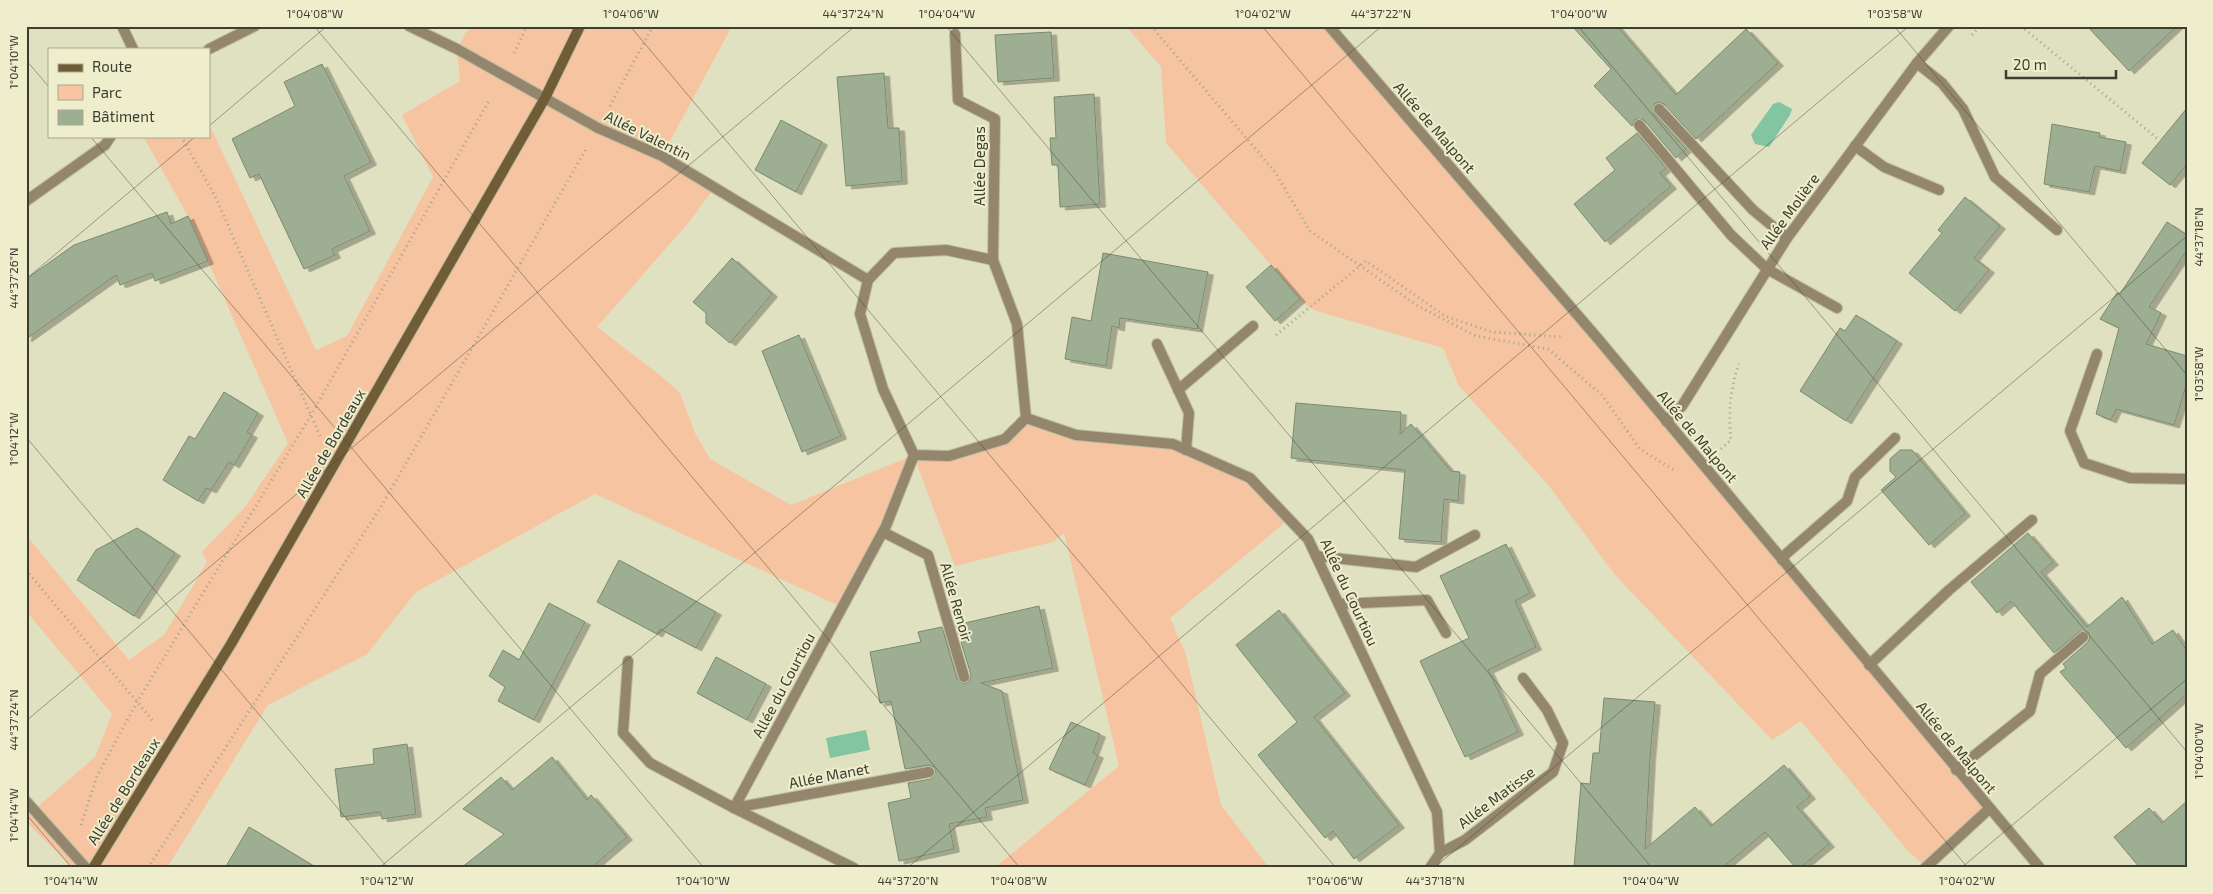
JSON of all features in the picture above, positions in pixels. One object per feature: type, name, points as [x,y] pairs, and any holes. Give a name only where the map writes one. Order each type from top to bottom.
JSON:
[{"type":"main road","name":"Allée de Bordeaux","points":[[93,868],[231,644],[546,98],[580,26]]},
{"type":"street","points":[[122,26],[133,48]]},
{"type":"street","points":[[210,48],[255,26]]},
{"type":"street","name":"Allée Valentin","points":[[409,26],[457,48],[598,128],[662,156],[868,280]]},
{"type":"street","name":"Allée de Malpont","points":[[1329,26],[1599,340],[1869,666],[2040,868]]},
{"type":"street","name":"Allée Molière","points":[[1666,421],[1682,406],[1787,238],[1917,63],[1949,26]]},
{"type":"street","name":"Allée Degas","points":[[954,34],[958,100],[995,119],[994,260]]},
{"type":"street","points":[[1917,63],[1942,83],[1963,109],[1996,177],[2056,230]]},
{"type":"street","points":[[1659,109],[1753,210],[1787,238]]},
{"type":"street","points":[[1639,125],[1731,235],[1767,269],[1837,308]]},
{"type":"street","points":[[26,201],[105,145],[110,138]]},
{"type":"street","points":[[1855,146],[1884,167],[1939,190]]},
{"type":"street","points":[[946,250],[994,260],[1017,324],[1026,418],[1005,439],[949,456],[914,455],[883,389],[860,314],[868,280],[894,253],[946,250]]},
{"type":"street","points":[[1178,390],[1253,326]]},
{"type":"street","points":[[1156,344],[1189,413],[1186,450]]},
{"type":"street","points":[[2097,354],[2070,431],[2084,462],[2130,478],[2187,479]]},
{"type":"street","name":"Allée du Courtiou","points":[[1026,418],[1076,435],[1173,444],[1250,478],[1308,540],[1437,812],[1440,853]]},
{"type":"street","points":[[1782,560],[1786,554],[1847,501],[1854,477],[1895,438]]},
{"type":"street","name":"Allée du Courtiou","points":[[734,808],[883,532],[914,455]]},
{"type":"street","points":[[1869,666],[1949,590],[2032,520]]},
{"type":"street","name":"Allée Renoir","points":[[883,532],[928,555],[964,676]]},
{"type":"street","points":[[1316,556],[1416,568],[1474,535]]},
{"type":"street","points":[[1339,604],[1427,600],[1446,633]]},
{"type":"street","points":[[1956,770],[2030,711],[2040,674],[2083,638]]},
{"type":"street","points":[[628,660],[623,733],[650,763],[734,808],[854,868]]},
{"type":"street","name":"Allée Matisse","points":[[1440,853],[1465,840],[1553,772],[1563,743],[1546,710],[1523,678]]},
{"type":"street","name":"Allée Manet","points":[[734,808],[929,772]]},
{"type":"street","points":[[26,801],[86,868]]},
{"type":"street","points":[[1925,868],[1989,809]]},
{"type":"street","points":[[1430,868],[1440,853]]},
{"type":"path","points":[[513,54],[526,26]]},
{"type":"path","points":[[148,868],[382,505],[598,128],[653,26]]},
{"type":"path","points":[[1151,26],[1276,172],[1310,231],[1418,306],[1476,336],[1548,349],[1602,395],[1640,449],[1688,479],[1731,440],[1729,424],[1731,385],[1741,359]]},
{"type":"path","points":[[1967,40],[1980,26]]},
{"type":"path","points":[[2021,26],[2187,163]]},
{"type":"path","points":[[72,852],[97,776],[137,702],[311,415],[490,99]]},
{"type":"path","points":[[182,138],[216,198],[333,466]]},
{"type":"path","points":[[1271,340],[1308,307],[1366,261],[1445,316],[1492,332],[1599,340]]},
{"type":"path","points":[[26,570],[171,742]]},
{"type":"green space","points":[[470,26],[732,26],[662,156],[715,187],[689,222],[597,327],[680,393],[695,433],[710,459],[791,505],[914,455],[949,456],[1005,439],[1026,418],[1076,435],[1173,444],[1250,478],[1289,519],[1170,618],[1186,655],[1221,805],[1269,868],[994,868],[1119,766],[1064,533],[1053,542],[955,566],[914,456],[842,607],[595,494],[416,592],[367,654],[268,705],[167,868],[73,868],[26,822],[26,818],[34,810],[95,757],[112,714],[26,611],[26,535],[129,660],[164,635],[207,562],[202,552],[245,507],[288,443],[188,216],[144,138],[210,138],[210,126],[316,350],[347,336],[433,177],[402,115],[460,81],[457,49]]},
{"type":"green space","points":[[1126,26],[1329,26],[1989,809],[1926,867],[1907,850],[1801,721],[1772,740],[1615,575],[1549,486],[1459,386],[1443,348],[1320,312],[1308,307],[1300,299],[1166,143],[1161,67]]},
{"type":"shaded area","points":[[1779,102],[1792,109],[1790,115],[1769,147],[1755,144],[1751,135],[1773,104]]},
{"type":"shaded area","points":[[866,730],[870,750],[830,758],[826,738]]},
{"type":"building","points":[[1572,26],[1617,26],[1676,95],[1746,29],[1778,63],[1696,139],[1664,104],[1658,102],[1654,104],[1654,114],[1686,149],[1676,158],[1644,120],[1635,119],[1632,126],[1594,86],[1611,69]]},
{"type":"building","points":[[2087,26],[2177,26],[2129,71]]},
{"type":"building","points":[[1051,32],[1054,78],[998,82],[995,35]]},
{"type":"building","points":[[322,64],[371,162],[344,176],[370,231],[332,249],[335,255],[304,269],[259,174],[250,178],[232,139],[295,106],[284,82]]},
{"type":"building","points":[[884,73],[888,128],[899,128],[902,181],[846,186],[837,77]]},
{"type":"building","points":[[1094,94],[1100,204],[1060,207],[1058,165],[1052,165],[1050,138],[1056,138],[1054,97]]},
{"type":"building","points":[[2187,108],[2187,164],[2170,185],[2142,163]]},
{"type":"building","points":[[781,120],[822,142],[796,192],[755,170]]},
{"type":"building","points":[[2052,124],[2100,133],[2099,137],[2126,142],[2120,171],[2095,166],[2089,192],[2044,184]]},
{"type":"building","points":[[1637,133],[1666,168],[1660,173],[1671,186],[1605,242],[1574,204],[1615,170],[1606,158]]},
{"type":"building","points":[[1965,197],[2000,226],[1974,258],[1989,270],[1955,311],[1909,273],[1942,233],[1938,230]]},
{"type":"building","points":[[167,212],[171,224],[188,216],[208,261],[155,281],[152,273],[120,285],[116,275],[26,339],[26,279],[74,245]]},
{"type":"building","points":[[2167,222],[2187,235],[2187,250],[2149,307],[2161,313],[2146,344],[2187,356],[2187,383],[2174,425],[2116,409],[2111,420],[2096,414],[2119,328],[2100,319],[2117,293],[2120,294]]},
{"type":"building","points":[[1103,253],[1208,272],[1197,329],[1120,318],[1119,328],[1112,326],[1106,366],[1065,359],[1072,317],[1091,321]]},
{"type":"building","points":[[732,258],[772,294],[730,343],[706,323],[706,313],[693,302]]},
{"type":"building","points":[[1271,265],[1300,299],[1275,321],[1246,287]]},
{"type":"building","points":[[1856,315],[1897,341],[1846,421],[1800,391],[1840,328],[1845,331]]},
{"type":"building","points":[[799,335],[841,436],[802,452],[762,351]]},
{"type":"building","points":[[224,392],[258,413],[247,432],[252,435],[234,465],[229,462],[211,490],[206,488],[198,501],[163,480],[189,436],[195,439]]},
{"type":"building","points":[[1296,403],[1401,412],[1400,434],[1411,424],[1451,471],[1460,472],[1458,501],[1444,499],[1441,542],[1399,539],[1405,470],[1291,458]]},
{"type":"building","points":[[1900,450],[1912,450],[1965,513],[1929,545],[1881,490],[1896,477],[1890,471],[1890,459]]},
{"type":"building","points":[[137,528],[175,553],[134,616],[77,580],[96,550]]},
{"type":"building","points":[[2028,533],[2053,562],[2041,572],[2087,627],[2122,597],[2152,644],[2173,630],[2187,651],[2187,694],[2126,748],[2060,672],[2066,668],[2063,664],[2088,642],[2090,636],[2088,632],[2079,632],[2054,653],[2011,601],[1997,613],[1971,582]]},
{"type":"building","points":[[1506,544],[1530,593],[1515,601],[1536,647],[1488,670],[1518,732],[1465,757],[1420,661],[1469,638],[1440,576]]},
{"type":"building","points":[[619,560],[716,612],[696,648],[660,629],[657,634],[597,602]]},
{"type":"building","points":[[549,603],[585,622],[534,720],[498,701],[505,687],[489,676],[503,650],[519,660]]},
{"type":"building","points":[[1039,606],[1053,668],[981,683],[1002,691],[1023,800],[985,808],[987,817],[949,824],[954,849],[899,861],[888,803],[911,798],[908,783],[931,779],[936,771],[934,767],[928,765],[905,769],[891,701],[880,703],[870,652],[921,642],[918,632],[942,627],[957,679],[965,684],[969,681],[971,675],[956,625]]},
{"type":"building","points":[[1279,610],[1345,693],[1314,717],[1399,825],[1354,859],[1333,831],[1325,838],[1258,755],[1297,722],[1236,645]]},
{"type":"building","points":[[716,657],[766,684],[747,720],[697,693]]},
{"type":"building","points":[[1604,698],[1655,702],[1645,849],[1695,807],[1711,826],[1784,765],[1810,796],[1797,807],[1829,844],[1800,868],[1796,868],[1765,832],[1722,868],[1574,868],[1581,783],[1590,784],[1593,753],[1599,753]]},
{"type":"building","points":[[1071,722],[1100,734],[1093,753],[1098,755],[1085,785],[1049,769]]},
{"type":"building","points":[[407,744],[416,814],[382,819],[380,812],[341,817],[335,769],[374,764],[373,749]]},
{"type":"building","points":[[552,757],[587,800],[591,795],[627,837],[591,868],[461,868],[504,834],[463,809],[501,777],[512,790]]},
{"type":"building","points":[[2187,801],[2187,868],[2140,868],[2114,837],[2149,808],[2162,823]]},
{"type":"building","points":[[249,827],[317,868],[225,868]]}]
